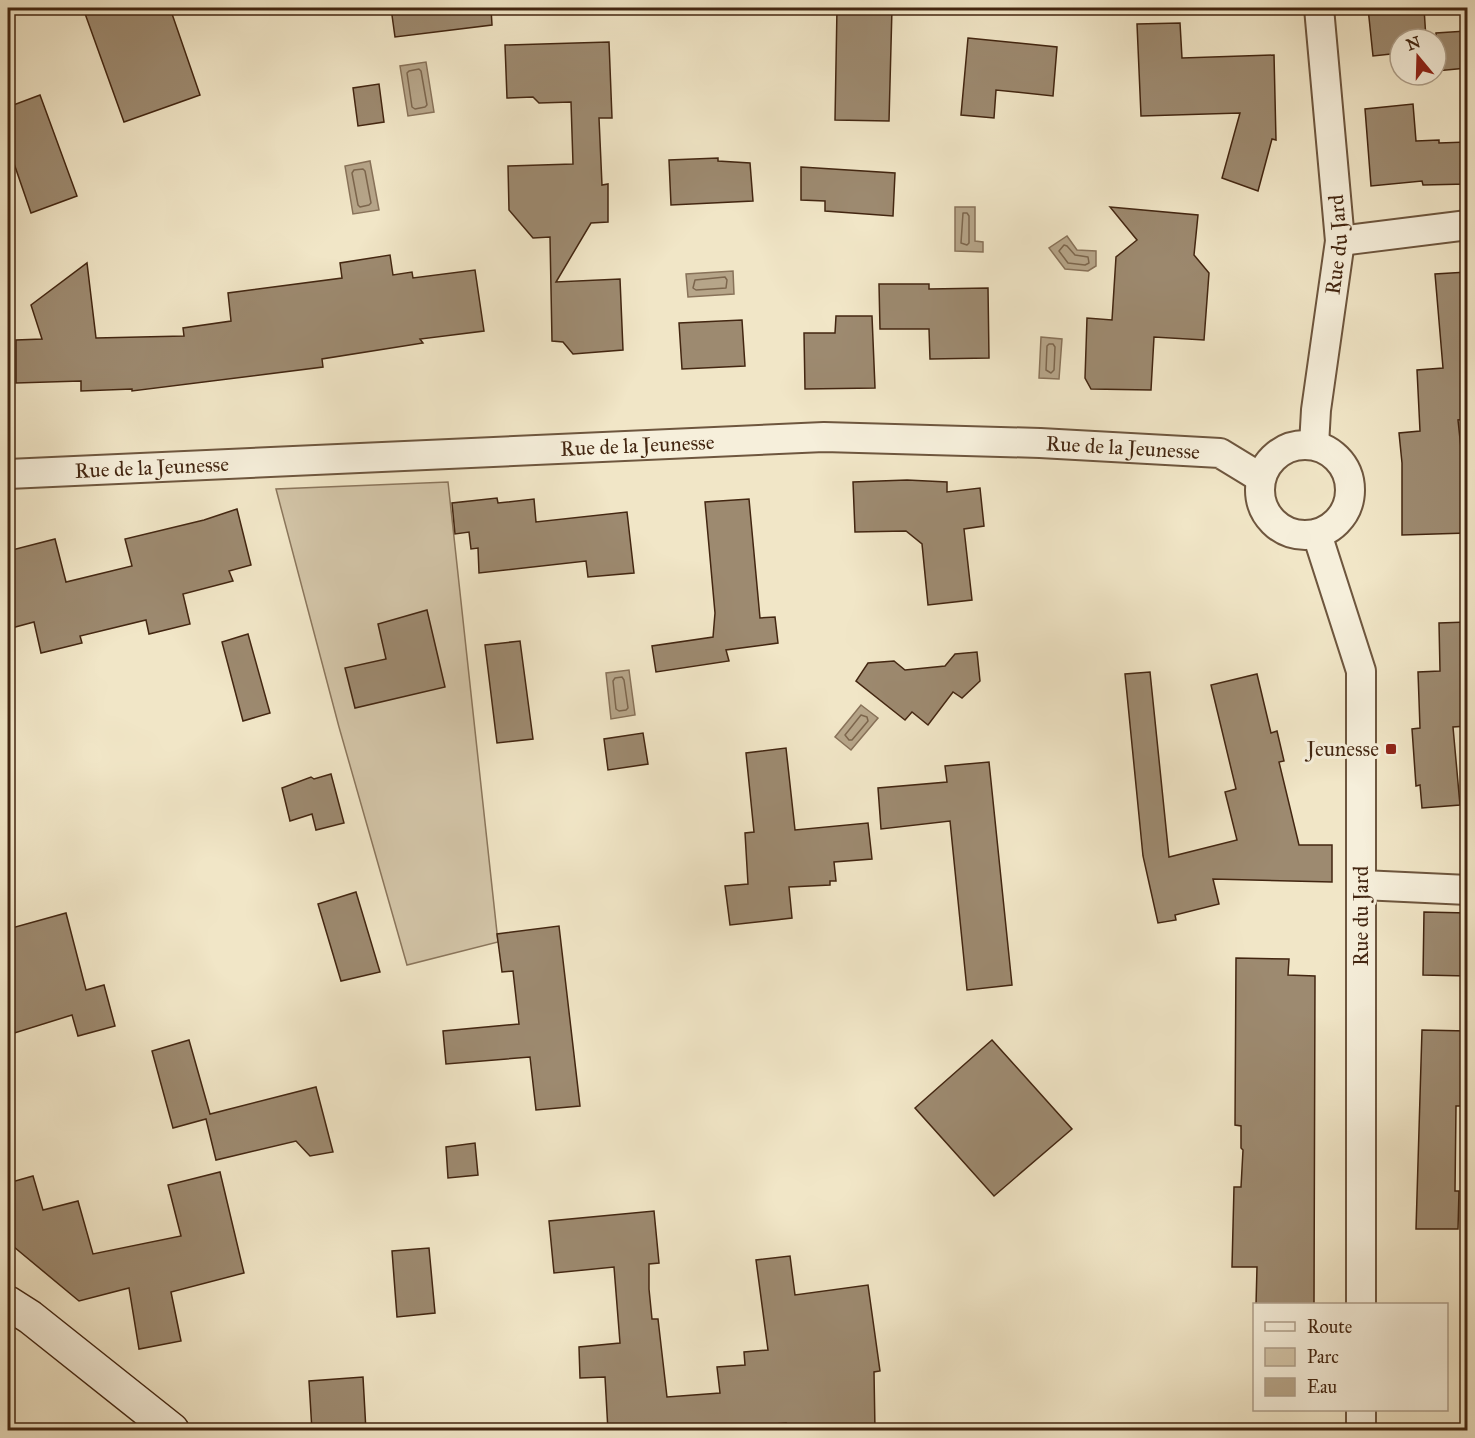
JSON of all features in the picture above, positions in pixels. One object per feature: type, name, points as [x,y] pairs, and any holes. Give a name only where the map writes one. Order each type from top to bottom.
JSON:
[{"type":"street","name":"Rue du Jard","points":[[1314,445],[1316,410],[1340,241],[1319,8]]},
{"type":"street","points":[[1340,241],[1467,225]]},
{"type":"street","name":"Rue de la Jeunesse","points":[[8,474],[824,437],[1220,453],[1261,478]]},
{"type":"street","points":[[1300,445],[1314,445],[1328,450],[1340,460],[1348,473],[1351,488],[1349,503],[1342,517],[1331,527],[1317,534],[1304,536],[1290,533],[1268,517],[1259,491],[1266,465],[1281,452],[1300,445]]},
{"type":"street","name":"Rue du Jard","points":[[1317,534],[1361,671],[1361,1303]]},
{"type":"street","points":[[1362,885],[1467,890]]},
{"type":"street","points":[[8,1303],[39,1324],[172,1431]]},
{"type":"street","points":[[1361,1411],[1361,1431]]},
{"type":"green space","points":[[448,482],[498,942],[407,965],[339,727],[276,489]]},
{"type":"water","points":[[426,62],[434,112],[408,116],[400,66]]},
{"type":"water","points":[[370,161],[379,210],[353,214],[345,166]]},
{"type":"water","points":[[955,207],[975,207],[975,241],[983,242],[983,252],[955,251]]},
{"type":"water","points":[[1067,236],[1077,250],[1096,251],[1096,266],[1088,271],[1065,269],[1049,248]]},
{"type":"water","points":[[733,271],[734,294],[688,297],[686,274]]},
{"type":"water","points":[[1041,337],[1062,339],[1059,379],[1039,378]]},
{"type":"water","points":[[629,670],[635,715],[611,719],[606,673]]},
{"type":"water","points":[[861,705],[878,718],[851,750],[835,737]]},
{"type":"building","points":[[83,8],[170,8],[200,95],[124,122]]},
{"type":"building","points":[[391,8],[491,8],[492,25],[395,37]]},
{"type":"building","points":[[837,8],[892,8],[889,121],[835,120]]},
{"type":"building","points":[[1368,8],[1424,8],[1425,27],[1388,27],[1388,54],[1373,56]]},
{"type":"building","points":[[1180,23],[1182,58],[1274,55],[1276,140],[1272,139],[1258,191],[1222,178],[1240,113],[1141,116],[1137,24]]},
{"type":"building","points":[[1466,31],[1467,68],[1448,70],[1448,32]]},
{"type":"building","points":[[968,38],[1057,47],[1053,96],[996,90],[994,118],[961,115]]},
{"type":"building","points":[[609,42],[612,118],[599,118],[602,185],[608,184],[608,222],[591,223],[556,282],[620,279],[623,350],[573,354],[563,342],[552,341],[550,237],[533,238],[509,210],[508,166],[573,164],[571,102],[539,103],[533,97],[507,98],[505,45]]},
{"type":"building","points":[[379,84],[384,122],[358,126],[353,88]]},
{"type":"building","points":[[40,95],[77,196],[31,213],[8,146],[8,107]]},
{"type":"building","points":[[1413,104],[1416,141],[1467,142],[1467,184],[1423,185],[1422,181],[1371,186],[1365,109]]},
{"type":"building","points":[[718,158],[718,161],[750,163],[753,201],[671,205],[669,160]]},
{"type":"building","points":[[801,167],[895,173],[893,216],[825,211],[825,201],[801,200]]},
{"type":"building","points":[[1110,207],[1198,215],[1194,255],[1209,273],[1204,340],[1154,337],[1151,390],[1091,389],[1085,378],[1087,318],[1112,320],[1116,257],[1137,240]]},
{"type":"building","points":[[390,255],[393,275],[412,272],[413,278],[475,270],[484,331],[420,339],[423,343],[322,359],[323,367],[132,391],[132,389],[81,391],[81,381],[16,383],[16,340],[42,339],[31,305],[87,263],[96,338],[184,336],[183,328],[231,321],[228,293],[342,278],[340,263]]},
{"type":"building","points":[[1467,272],[1467,419],[1458,420],[1467,505],[1467,533],[1402,535],[1402,463],[1399,433],[1420,431],[1417,370],[1443,368],[1435,274]]},
{"type":"building","points":[[879,284],[929,284],[929,289],[988,288],[989,358],[930,359],[929,329],[880,329]]},
{"type":"building","points":[[836,316],[872,316],[875,388],[805,389],[804,333],[835,333]]},
{"type":"building","points":[[742,320],[745,366],[682,369],[679,323]]},
{"type":"building","points":[[907,480],[947,482],[947,492],[980,488],[984,526],[964,529],[972,600],[928,605],[922,544],[906,531],[855,532],[853,482]]},
{"type":"building","points":[[497,498],[498,503],[534,499],[536,522],[627,512],[634,573],[588,577],[586,561],[479,573],[478,548],[471,549],[469,532],[455,534],[452,503]]},
{"type":"building","points":[[749,499],[760,618],[775,617],[778,643],[726,650],[729,661],[656,672],[652,646],[713,637],[715,613],[705,502]]},
{"type":"building","points":[[237,509],[251,565],[229,571],[233,581],[183,594],[190,624],[149,634],[146,620],[80,636],[82,643],[41,653],[34,622],[8,629],[8,551],[55,539],[66,582],[132,566],[125,539],[204,520]]},
{"type":"building","points":[[427,610],[445,687],[355,708],[345,668],[386,659],[378,624]]},
{"type":"building","points":[[1467,622],[1467,726],[1453,727],[1460,805],[1422,808],[1420,785],[1416,786],[1412,729],[1420,728],[1418,672],[1440,671],[1439,623]]},
{"type":"building","points":[[248,634],[270,713],[243,721],[222,642]]},
{"type":"building","points":[[520,641],[533,739],[497,743],[485,645]]},
{"type":"building","points":[[977,652],[980,681],[962,698],[953,692],[928,725],[912,712],[905,720],[856,681],[868,663],[894,661],[905,670],[945,666],[955,654]]},
{"type":"building","points":[[1150,672],[1169,857],[1237,840],[1225,792],[1236,789],[1211,685],[1257,674],[1271,733],[1277,731],[1284,761],[1279,762],[1299,845],[1332,845],[1332,882],[1213,879],[1219,904],[1175,915],[1176,920],[1158,923],[1143,856],[1125,674]]},
{"type":"building","points":[[643,733],[648,764],[608,770],[604,739]]},
{"type":"building","points":[[786,748],[795,830],[868,823],[872,859],[834,862],[836,881],[830,881],[830,885],[789,887],[792,918],[730,925],[725,886],[748,884],[745,833],[754,832],[746,753]]},
{"type":"building","points":[[989,762],[1012,985],[967,990],[950,821],[881,829],[878,788],[947,782],[945,766]]},
{"type":"building","points":[[331,774],[344,823],[316,830],[312,814],[290,821],[282,788],[311,777],[314,779]]},
{"type":"building","points":[[356,892],[380,972],[341,981],[318,904]]},
{"type":"building","points":[[1424,912],[1467,913],[1467,976],[1423,975]]},
{"type":"building","points":[[66,913],[86,990],[104,985],[115,1026],[78,1036],[72,1015],[8,1035],[8,929]]},
{"type":"building","points":[[559,926],[580,1106],[536,1110],[530,1057],[446,1064],[443,1031],[519,1024],[513,971],[502,972],[497,934]]},
{"type":"building","points":[[1236,958],[1289,959],[1288,975],[1315,976],[1314,1303],[1256,1303],[1257,1267],[1232,1267],[1234,1187],[1241,1187],[1243,1150],[1241,1148],[1241,1126],[1235,1125]]},
{"type":"building","points":[[1422,1030],[1467,1031],[1467,1106],[1456,1106],[1455,1191],[1459,1191],[1458,1229],[1416,1229]]},
{"type":"building","points":[[189,1040],[210,1114],[316,1087],[333,1152],[310,1156],[296,1141],[216,1160],[206,1119],[173,1128],[152,1051]]},
{"type":"building","points":[[992,1040],[1072,1129],[994,1196],[915,1108]]},
{"type":"building","points":[[475,1143],[478,1175],[448,1178],[446,1147]]},
{"type":"building","points":[[220,1172],[244,1273],[171,1292],[181,1341],[139,1349],[129,1288],[79,1301],[8,1242],[8,1183],[33,1176],[43,1210],[78,1201],[93,1254],[181,1236],[168,1185]]},
{"type":"building","points":[[654,1211],[659,1263],[649,1264],[649,1289],[652,1319],[658,1319],[667,1397],[720,1393],[717,1367],[745,1365],[744,1352],[768,1350],[756,1260],[790,1256],[795,1295],[868,1285],[880,1371],[874,1372],[875,1431],[802,1431],[801,1427],[786,1427],[786,1423],[686,1431],[608,1431],[605,1377],[580,1378],[579,1347],[620,1343],[614,1267],[554,1273],[549,1221]]},
{"type":"building","points":[[429,1248],[435,1313],[397,1317],[392,1251]]},
{"type":"building","points":[[363,1377],[366,1431],[312,1431],[309,1381]]},
{"type":"place","name":"Jeunesse","points":[[1391,749]]}]
